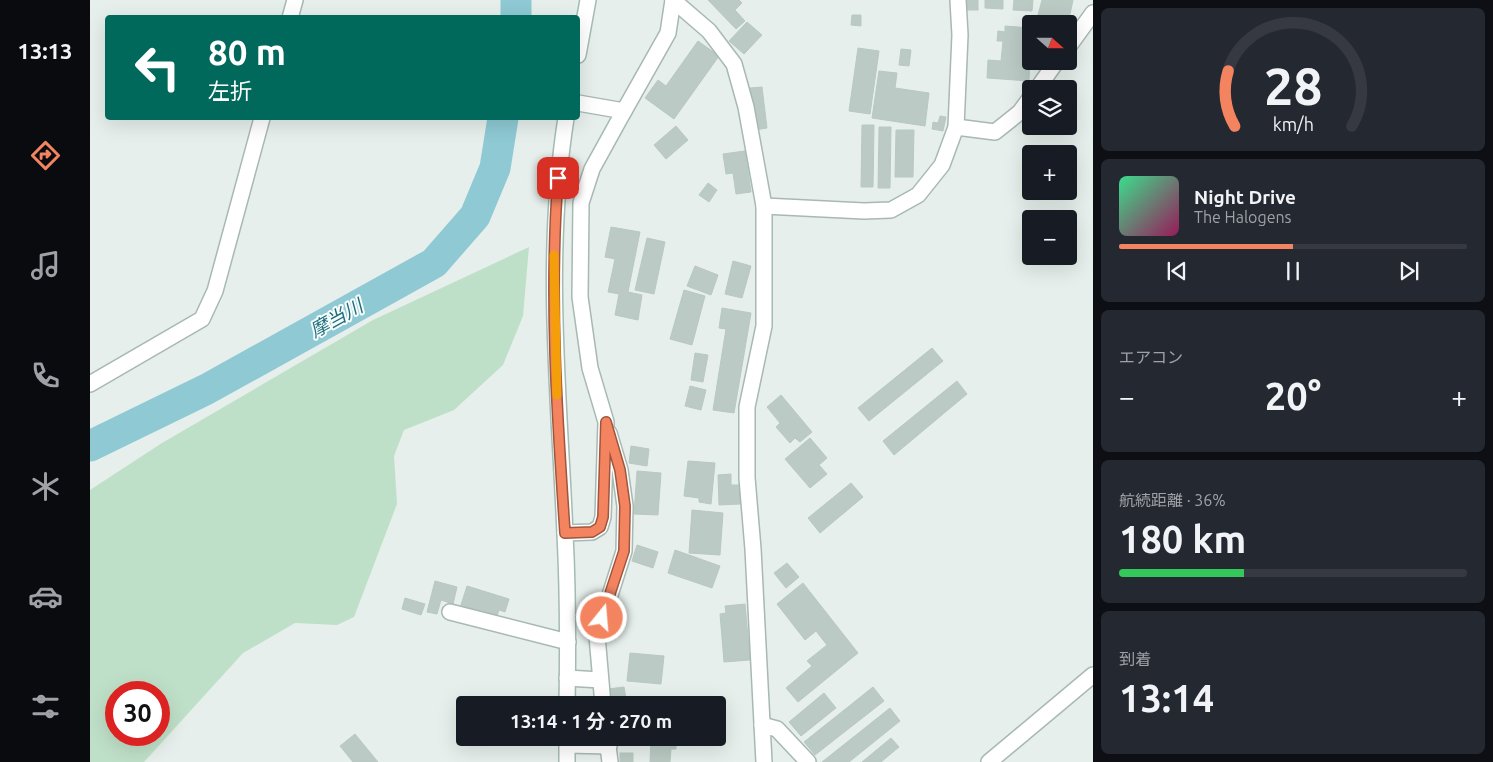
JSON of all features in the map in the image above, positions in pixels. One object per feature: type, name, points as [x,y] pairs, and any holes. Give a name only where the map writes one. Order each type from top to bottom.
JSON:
[{"type":"street","points":[[291,15],[295,0]]},
{"type":"street","points":[[580,44],[588,0]]},
{"type":"street","points":[[602,696],[597,636],[624,551],[625,506],[620,470],[590,368],[580,297],[581,203],[592,169],[668,33],[673,0]]},
{"type":"street","points":[[673,0],[709,31],[734,64],[746,107],[764,206],[764,326],[747,407],[747,478],[764,762]]},
{"type":"street","points":[[764,206],[864,211],[891,210],[918,195],[942,165],[956,127],[960,34],[958,0]]},
{"type":"street","points":[[1078,33],[1093,12]]},
{"type":"street","points":[[580,103],[624,111]]},
{"type":"street","points":[[956,127],[995,132],[1022,109]]},
{"type":"street","points":[[90,384],[202,319],[215,291],[261,120]]},
{"type":"street","points":[[566,120],[559,161],[554,228],[554,340],[565,533],[567,696]]},
{"type":"street","points":[[565,533],[592,532],[600,527],[603,517],[606,422]]},
{"type":"street","points":[[450,612],[568,642]]},
{"type":"street","points":[[989,762],[1093,675]]},
{"type":"street","points":[[568,678],[600,680]]},
{"type":"street","points":[[762,725],[778,729],[808,762]]},
{"type":"street","points":[[567,746],[567,762]]},
{"type":"street","points":[[608,746],[610,762]]},
{"type":"green space","points":[[529,247],[523,316],[503,365],[454,410],[404,430],[394,456],[397,504],[354,617],[337,625],[295,623],[243,653],[170,733],[170,681],[105,681],[105,746],[159,746],[144,762],[90,762],[90,490],[162,443],[373,320]]},
{"type":"building","points":[[708,0],[739,0],[742,3],[735,10],[745,21],[736,29]]},
{"type":"building","points":[[967,0],[978,0],[978,10],[967,10]]},
{"type":"building","points":[[985,0],[1003,0],[1003,9],[985,8]]},
{"type":"building","points":[[1014,0],[1033,0],[1032,11],[1013,10]]},
{"type":"building","points":[[1042,0],[1073,0],[1070,15],[1038,15]]},
{"type":"building","points":[[852,15],[861,15],[861,26],[851,25]]},
{"type":"building","points":[[747,22],[762,35],[744,54],[729,41]]},
{"type":"building","points":[[1005,26],[1022,27],[1022,70],[1029,70],[1029,80],[987,78],[988,60],[1001,61],[1003,41],[997,41],[998,31],[1005,32]]},
{"type":"building","points":[[698,41],[719,56],[674,119],[645,98],[658,80],[666,86]]},
{"type":"building","points":[[858,48],[879,51],[870,114],[849,111]]},
{"type":"building","points":[[901,49],[911,50],[909,66],[899,65]]},
{"type":"building","points":[[879,71],[897,73],[895,88],[929,93],[925,126],[872,118]]},
{"type":"building","points":[[762,87],[767,128],[755,130],[750,88]]},
{"type":"building","points":[[940,116],[946,117],[943,131],[932,129],[933,122],[938,123]]},
{"type":"building","points":[[862,125],[874,125],[873,187],[861,187]]},
{"type":"building","points":[[676,126],[688,140],[666,159],[654,145]]},
{"type":"building","points":[[879,127],[891,127],[890,188],[878,188]]},
{"type":"building","points":[[896,130],[914,130],[913,177],[895,177]]},
{"type":"building","points":[[745,151],[751,192],[736,194],[733,173],[726,174],[723,154]]},
{"type":"building","points":[[708,183],[717,190],[709,202],[699,195]]},
{"type":"building","points":[[611,227],[640,232],[628,292],[642,295],[638,320],[615,315],[619,294],[608,292],[615,259],[605,257]]},
{"type":"building","points":[[647,238],[665,242],[654,294],[635,290]]},
{"type":"building","points":[[733,261],[751,266],[742,298],[725,294]]},
{"type":"building","points":[[695,266],[718,275],[711,295],[687,286]]},
{"type":"building","points":[[684,290],[705,296],[692,345],[670,339]]},
{"type":"building","points":[[722,308],[751,313],[734,413],[713,410],[726,329],[719,328]]},
{"type":"building","points":[[932,348],[943,361],[869,421],[858,408]]},
{"type":"building","points":[[695,353],[708,355],[703,382],[691,380]]},
{"type":"building","points":[[957,381],[967,394],[894,455],[883,441]]},
{"type":"building","points":[[690,386],[706,390],[701,410],[685,406]]},
{"type":"building","points":[[781,395],[812,432],[800,442],[795,438],[790,443],[776,427],[780,423],[767,407]]},
{"type":"building","points":[[810,438],[827,458],[819,465],[827,474],[810,488],[785,459]]},
{"type":"building","points":[[631,446],[649,449],[647,466],[629,463]]},
{"type":"building","points":[[688,461],[715,463],[711,504],[699,502],[699,498],[684,496]]},
{"type":"building","points":[[637,471],[661,473],[658,515],[634,514]]},
{"type":"building","points":[[731,474],[731,485],[739,485],[740,504],[719,505],[718,475]]},
{"type":"building","points":[[851,483],[863,497],[820,533],[808,518]]},
{"type":"building","points":[[692,510],[723,513],[720,555],[689,553]]},
{"type":"building","points":[[637,545],[658,552],[653,568],[632,561]]},
{"type":"building","points":[[675,550],[720,566],[712,588],[668,573]]},
{"type":"building","points":[[787,563],[799,577],[786,588],[774,573]]},
{"type":"building","points":[[435,581],[457,587],[453,604],[441,600],[437,614],[427,612]]},
{"type":"building","points":[[803,583],[858,653],[798,702],[786,688],[812,666],[807,661],[827,645],[816,631],[805,640],[777,604]]},
{"type":"building","points":[[467,586],[509,599],[505,612],[499,610],[496,619],[460,608]]},
{"type":"building","points":[[405,598],[425,604],[421,615],[402,609]]},
{"type":"building","points":[[745,604],[750,660],[724,662],[720,614],[726,613],[725,606]]},
{"type":"building","points":[[630,653],[664,656],[661,684],[627,681]]},
{"type":"building","points":[[624,687],[626,696],[609,696],[608,689]]},
{"type":"building","points":[[873,687],[884,701],[815,755],[804,742]]},
{"type":"building","points":[[824,693],[836,708],[801,736],[789,722]]},
{"type":"building","points":[[890,708],[900,721],[849,762],[822,762]]},
{"type":"building","points":[[355,734],[378,762],[353,762],[340,746]]},
{"type":"building","points":[[891,738],[899,747],[881,762],[862,762]]},
{"type":"building","points":[[651,746],[676,746],[676,749],[671,749],[670,762],[650,762]]},
{"type":"building","points":[[620,753],[633,753],[633,762],[620,762]]},
{"type":"waterway","name":"摩当川","points":[[516,0],[516,15]]},
{"type":"waterway","name":"摩当川","points":[[90,446],[207,389],[434,263],[475,216],[495,168],[503,120]]},
{"type":"slow traffic","points":[[554,255],[554,340],[557,395]]},
{"type":"route","points":[[558,178],[554,228],[554,340],[565,533],[592,532],[600,527],[603,517],[606,422],[620,470],[625,506],[624,551],[602,618]]}]
